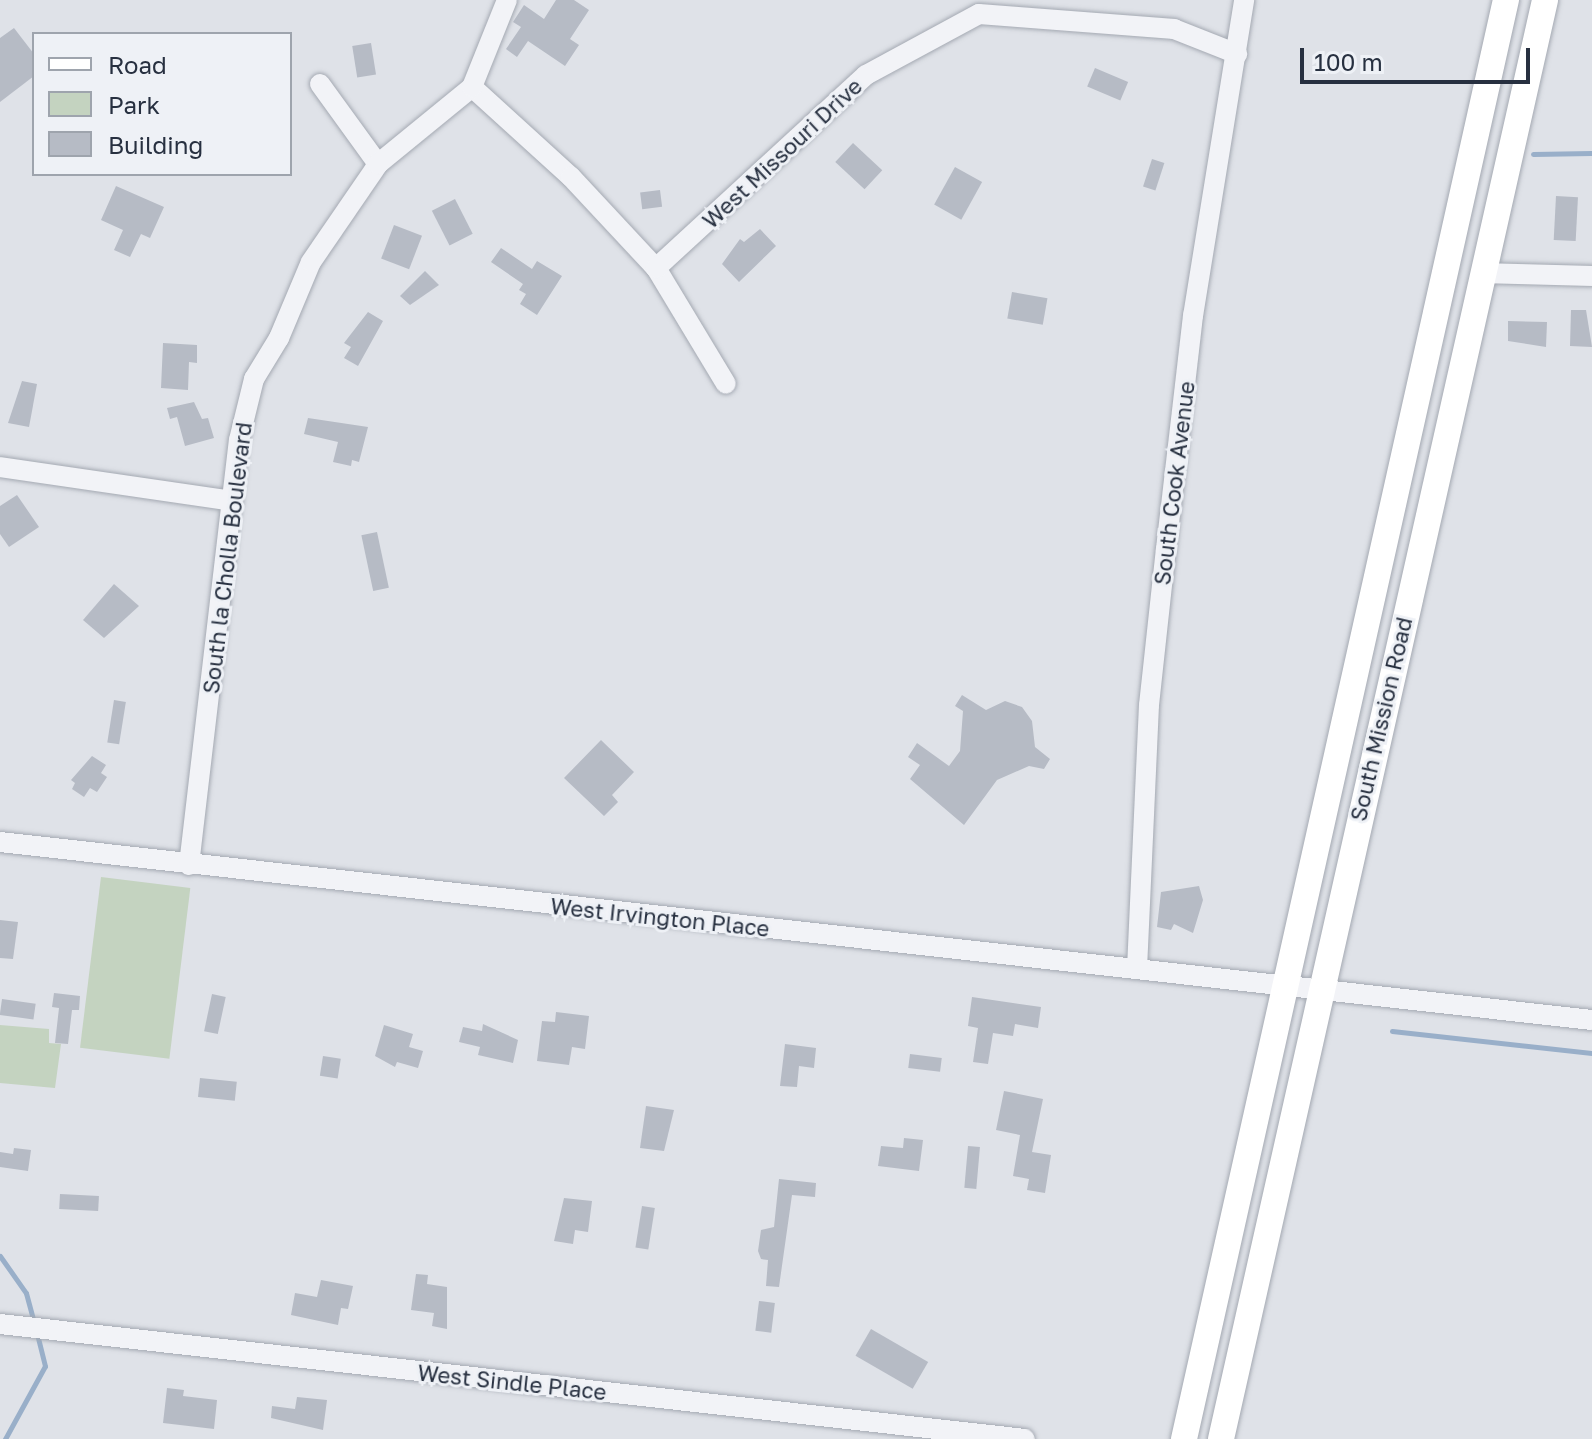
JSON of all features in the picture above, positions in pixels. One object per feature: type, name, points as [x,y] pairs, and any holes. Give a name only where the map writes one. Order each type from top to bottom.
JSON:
[{"type":"main road","name":"South Mission Road","points":[[1184,1439],[1506,0]]},
{"type":"main road","name":"South Mission Road","points":[[1221,1439],[1434,480],[1545,0]]},
{"type":"main road","points":[[1401,469],[1434,480]]},
{"type":"street","name":"South la Cholla Boulevard","points":[[189,865],[239,440],[254,379],[279,338],[311,262],[378,164],[472,87],[507,0]]},
{"type":"street","name":"South Cook Avenue","points":[[1137,969],[1150,690],[1193,316],[1244,0]]},
{"type":"street","name":"West Missouri Drive","points":[[656,268],[866,75],[979,14],[1174,29],[1237,54]]},
{"type":"street","points":[[320,84],[378,164]]},
{"type":"street","points":[[472,87],[571,177],[656,268],[726,384]]},
{"type":"street","points":[[1481,273],[1592,276]]},
{"type":"street","points":[[0,467],[233,501]]},
{"type":"street","name":"West Irvington Place","points":[[0,842],[1592,1020]]},
{"type":"street","name":"West Sindle Place","points":[[0,1324],[1025,1439]]},
{"type":"green space","points":[[101,877],[190,888],[169,1059],[80,1048]]},
{"type":"green space","points":[[0,1025],[49,1029],[49,1043],[61,1044],[55,1088],[0,1083]]},
{"type":"building","points":[[556,0],[574,0],[589,10],[570,39],[579,45],[565,66],[528,41],[517,57],[506,49],[521,27],[513,22],[524,5],[544,19]]},
{"type":"building","points":[[14,28],[32,51],[32,78],[0,102],[0,38]]},
{"type":"building","points":[[371,43],[376,75],[357,78],[352,46]]},
{"type":"building","points":[[1095,68],[1128,82],[1120,100],[1087,86]]},
{"type":"building","points":[[853,143],[882,170],[865,189],[835,162]]},
{"type":"building","points":[[1152,159],[1164,163],[1155,191],[1143,187]]},
{"type":"building","points":[[955,167],[982,182],[961,220],[934,205]]},
{"type":"building","points":[[116,186],[164,207],[150,238],[141,234],[130,257],[114,250],[123,230],[101,220]]},
{"type":"building","points":[[660,190],[662,207],[642,209],[640,192]]},
{"type":"building","points":[[1556,196],[1578,197],[1576,241],[1554,240]]},
{"type":"building","points":[[455,199],[473,234],[450,246],[432,211]]},
{"type":"building","points":[[394,225],[422,236],[409,269],[381,259]]},
{"type":"building","points":[[760,229],[776,246],[739,282],[722,264],[740,239],[744,242]]},
{"type":"building","points":[[501,248],[532,269],[537,261],[562,276],[537,315],[520,304],[526,294],[519,290],[523,284],[491,262]]},
{"type":"building","points":[[425,271],[439,285],[410,305],[400,296]]},
{"type":"building","points":[[1012,292],[1047,298],[1043,325],[1007,319]]},
{"type":"building","points":[[1571,310],[1586,310],[1592,347],[1570,346]]},
{"type":"building","points":[[368,312],[383,321],[358,366],[344,358],[351,347],[344,343]]},
{"type":"building","points":[[1508,321],[1547,322],[1546,347],[1508,341]]},
{"type":"building","points":[[163,343],[197,345],[197,363],[189,362],[188,390],[161,388]]},
{"type":"building","points":[[22,381],[37,384],[29,427],[8,423]]},
{"type":"building","points":[[194,402],[202,419],[208,418],[214,438],[185,446],[177,417],[170,419],[167,408]]},
{"type":"building","points":[[308,418],[368,427],[359,462],[352,460],[351,466],[333,462],[338,442],[304,434]]},
{"type":"building","points":[[17,495],[39,527],[9,547],[0,534],[0,506]]},
{"type":"building","points":[[377,532],[389,588],[373,591],[361,535]]},
{"type":"building","points":[[114,584],[139,606],[104,638],[83,620]]},
{"type":"building","points":[[962,695],[986,710],[1005,701],[1022,707],[1032,721],[1035,747],[1050,759],[1044,769],[1029,766],[997,780],[964,825],[910,779],[920,765],[908,757],[917,743],[949,766],[960,751],[963,711],[955,706]]},
{"type":"building","points":[[114,700],[126,702],[119,744],[107,742]]},
{"type":"building","points":[[601,740],[634,772],[612,795],[618,802],[604,816],[564,778]]},
{"type":"building","points":[[92,756],[106,765],[101,773],[107,777],[97,792],[90,788],[84,797],[72,789],[75,783],[71,780]]},
{"type":"building","points":[[1199,886],[1203,900],[1193,933],[1174,924],[1171,930],[1157,927],[1161,892]]},
{"type":"building","points":[[0,920],[18,922],[13,959],[0,958]]},
{"type":"building","points":[[54,993],[80,996],[79,1010],[72,1010],[68,1044],[55,1043],[59,1008],[52,1007]]},
{"type":"building","points":[[212,994],[226,997],[218,1034],[204,1031]]},
{"type":"building","points":[[972,997],[1041,1007],[1038,1028],[1015,1024],[1013,1036],[993,1033],[988,1064],[973,1062],[978,1028],[968,1026]]},
{"type":"building","points":[[2,999],[36,1004],[33,1020],[0,1015]]},
{"type":"building","points":[[556,1012],[589,1016],[585,1049],[572,1047],[569,1065],[537,1061],[542,1021],[555,1022]]},
{"type":"building","points":[[483,1024],[518,1040],[513,1063],[478,1055],[480,1047],[459,1042],[463,1027],[482,1031]]},
{"type":"building","points":[[384,1025],[413,1034],[409,1047],[423,1051],[418,1068],[397,1062],[395,1067],[375,1056]]},
{"type":"building","points":[[785,1044],[816,1048],[814,1068],[799,1066],[797,1087],[780,1086]]},
{"type":"building","points":[[910,1054],[942,1058],[940,1072],[908,1068]]},
{"type":"building","points":[[323,1056],[341,1059],[338,1079],[320,1076]]},
{"type":"building","points":[[200,1078],[237,1082],[235,1101],[198,1097]]},
{"type":"building","points":[[1004,1091],[1043,1099],[1032,1152],[1051,1155],[1045,1193],[1027,1190],[1029,1179],[1013,1176],[1020,1135],[996,1130]]},
{"type":"building","points":[[646,1106],[674,1110],[664,1151],[640,1148]]},
{"type":"building","points":[[904,1138],[923,1140],[919,1171],[878,1166],[881,1146],[903,1148]]},
{"type":"building","points":[[968,1146],[980,1147],[976,1189],[964,1188]]},
{"type":"building","points":[[14,1148],[31,1150],[28,1171],[0,1167],[0,1152],[13,1154]]},
{"type":"building","points":[[779,1179],[816,1183],[815,1197],[792,1195],[779,1287],[766,1286],[768,1260],[761,1259],[758,1251],[761,1230],[774,1227]]},
{"type":"building","points":[[60,1194],[99,1196],[98,1211],[59,1209]]},
{"type":"building","points":[[564,1198],[592,1201],[588,1232],[575,1230],[573,1244],[554,1241]]},
{"type":"building","points":[[642,1206],[655,1208],[648,1250],[635,1247]]},
{"type":"building","points":[[416,1274],[428,1275],[427,1284],[447,1287],[447,1329],[432,1326],[434,1313],[411,1310]]},
{"type":"building","points":[[321,1280],[353,1286],[348,1309],[341,1308],[338,1325],[291,1315],[295,1293],[317,1297]]},
{"type":"building","points":[[759,1301],[775,1303],[771,1333],[755,1331]]},
{"type":"building","points":[[871,1329],[928,1362],[913,1389],[856,1356]]},
{"type":"building","points":[[167,1388],[184,1390],[183,1396],[217,1400],[214,1429],[163,1423]]},
{"type":"building","points":[[297,1397],[327,1400],[323,1430],[271,1418],[272,1406],[295,1409]]},
{"type":"waterway","points":[[1533,154],[1592,153]]},
{"type":"waterway","points":[[1392,1031],[1592,1053]]},
{"type":"waterway","points":[[0,1256],[26,1293],[34,1322]]},
{"type":"waterway","points":[[5,1439],[45,1366],[37,1335]]}]
